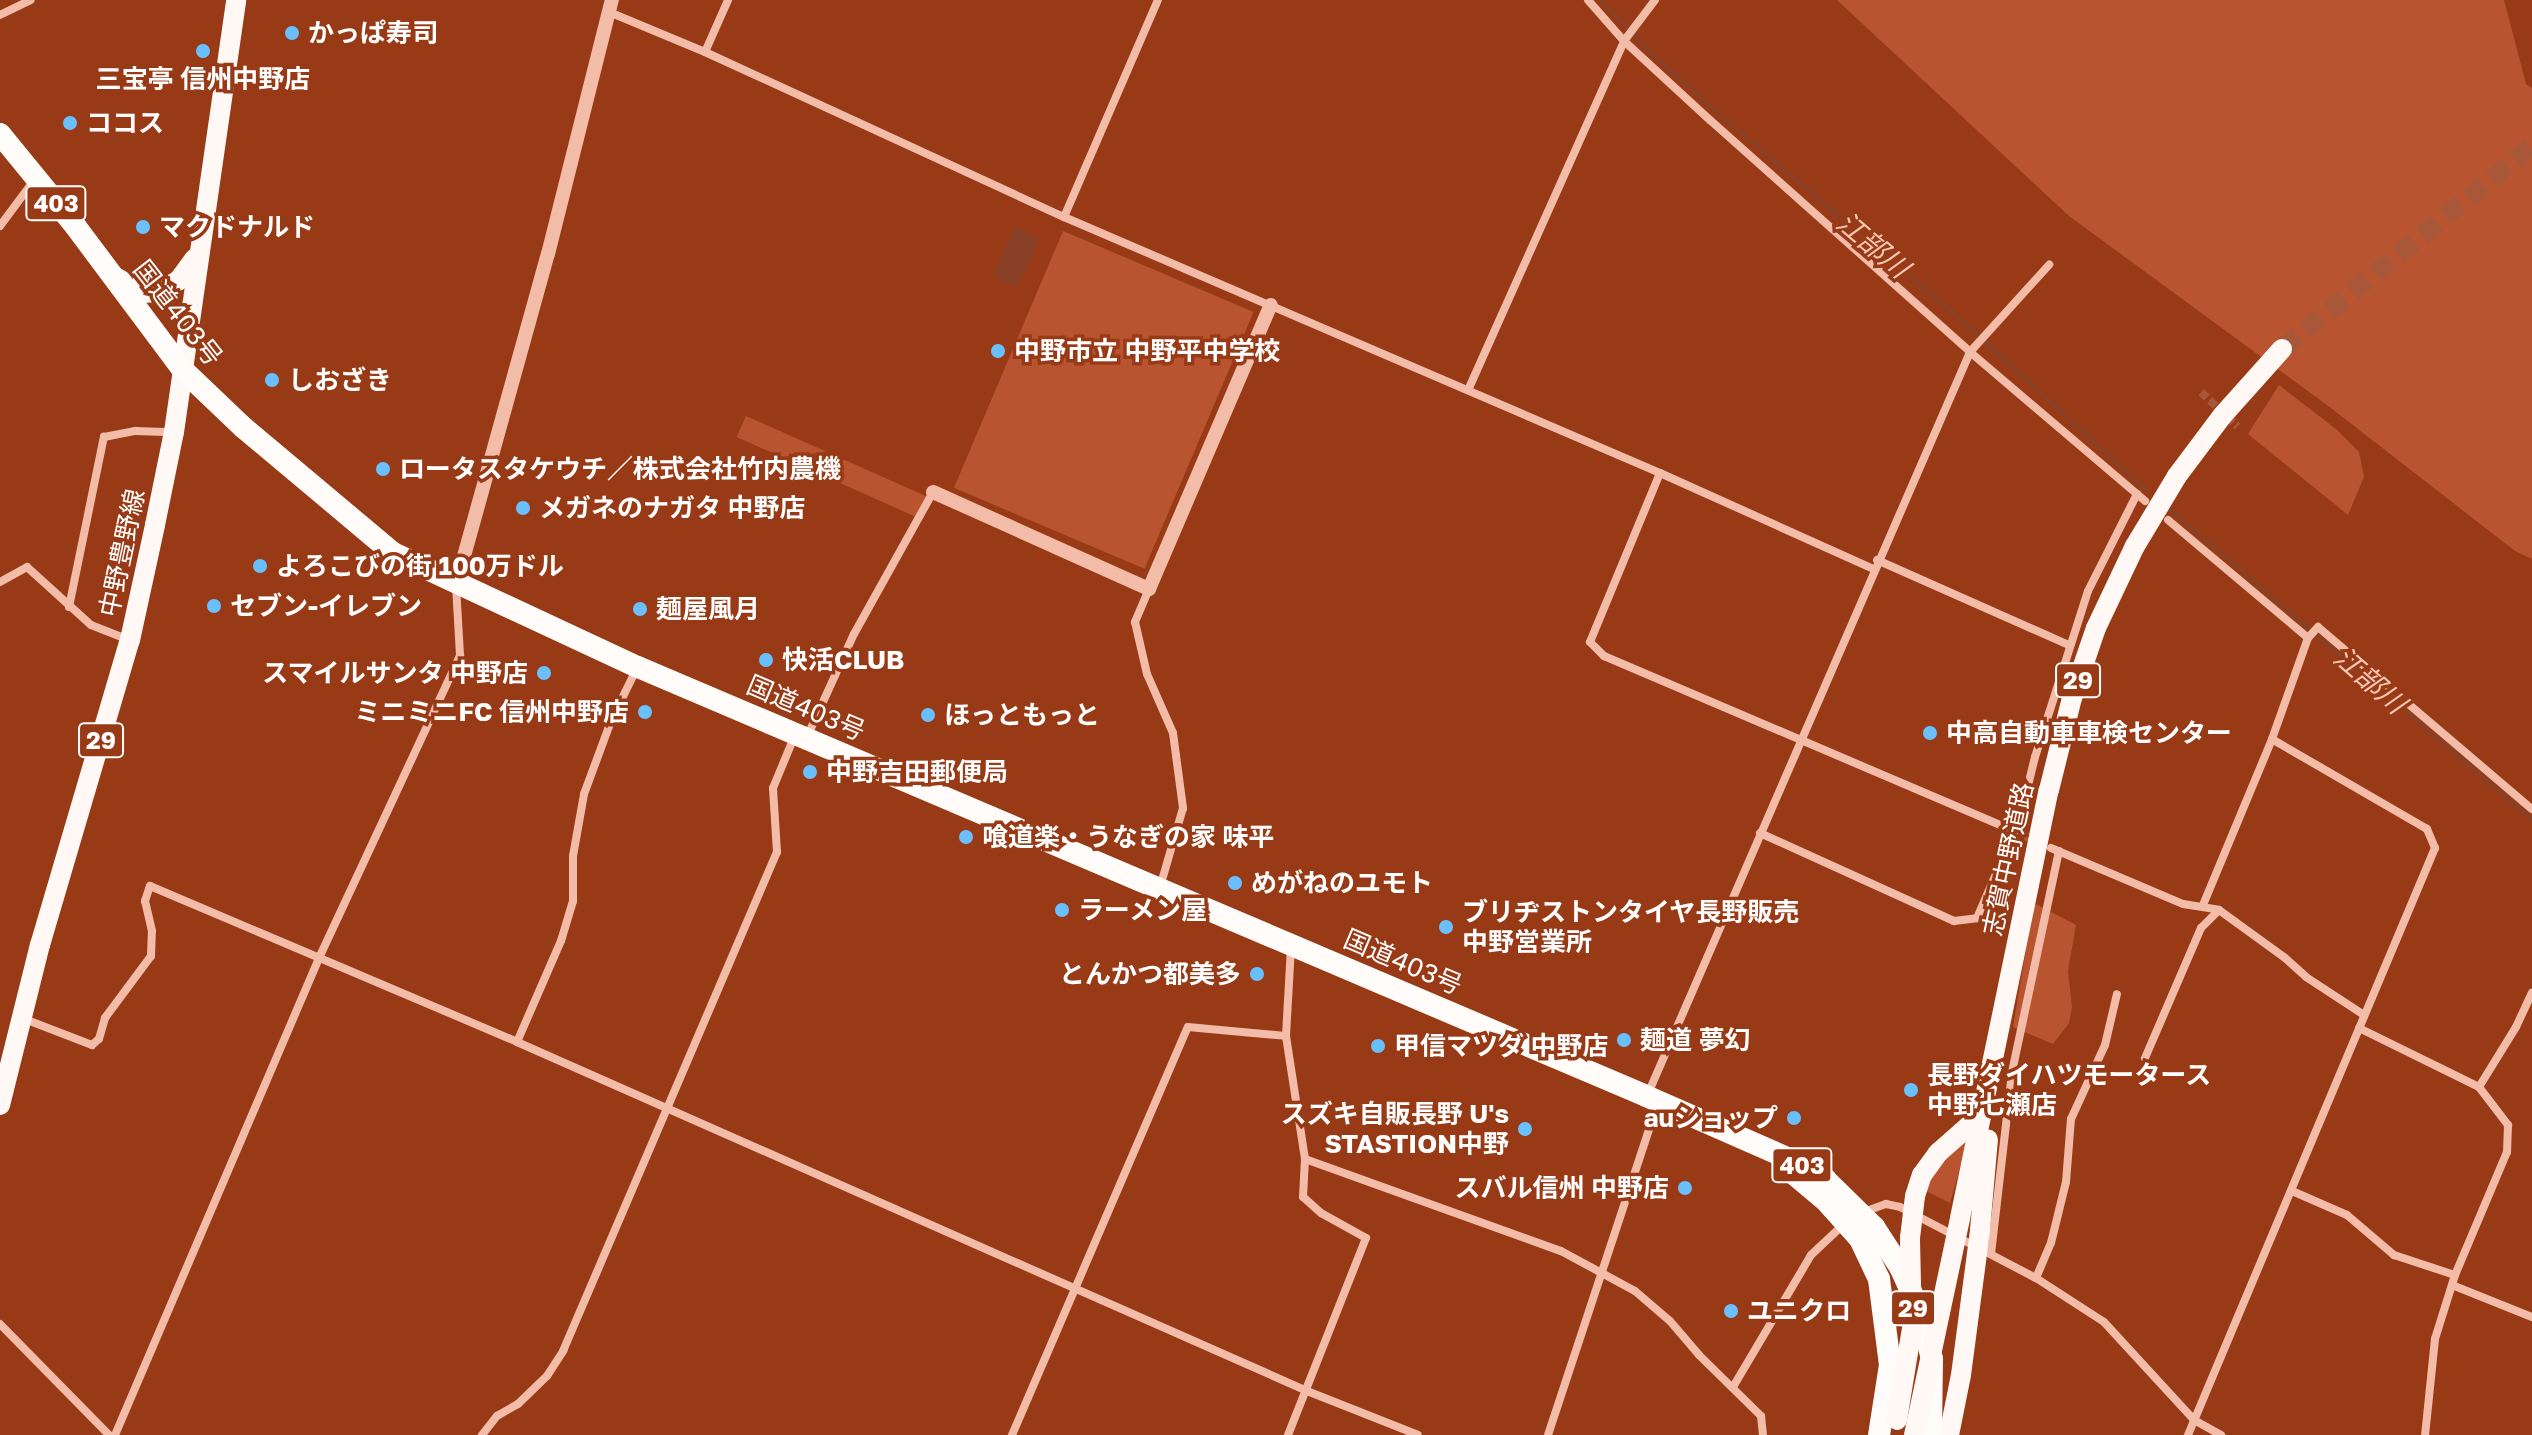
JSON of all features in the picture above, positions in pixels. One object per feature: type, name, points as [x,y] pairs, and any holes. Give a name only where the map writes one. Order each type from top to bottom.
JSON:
[{"type":"highway","name":"国道403号","points":[[0,134],[111,272],[183,370],[349,519],[393,553],[456,585],[638,667],[1652,1099],[1809,1169],[1838,1189],[1854,1218],[1879,1279],[1889,1339],[1888,1392],[1879,1435]]},
{"type":"highway","name":"国道403号","points":[[1854,1218],[1900,1267],[1924,1325],[1932,1359],[1931,1435]]},
{"type":"highway","points":[[1889,1339],[1924,1325]]},
{"type":"main road","name":"中野豊野線","points":[[0,1105],[21,1018],[130,640],[174,432],[236,0]]},
{"type":"main road","points":[[111,272],[143,293],[159,292],[187,271],[198,248]]},
{"type":"main road","name":"志賀中野道路","points":[[1914,1435],[2049,790],[2072,698],[2096,628],[2135,546],[2177,476],[2222,416],[2282,349]]},
{"type":"main road","name":"29","points":[[1949,1435],[1961,1375],[1980,1230],[1994,1063]]},
{"type":"main road","name":"29","points":[[1895,1427],[1912,1328],[1910,1238],[1915,1196],[1922,1175],[1938,1153],[1982,1113]]},
{"type":"street","points":[[0,15],[31,0]]},
{"type":"street","points":[[705,52],[728,0]]},
{"type":"street","points":[[1064,217],[1158,0]]},
{"type":"street","points":[[1588,0],[1624,40],[1970,352],[2145,501]]},
{"type":"street","points":[[1469,388],[1624,40],[1655,0]]},
{"type":"street","points":[[0,1324],[112,1435],[319,958],[460,655],[456,585],[548,254],[610,6],[1064,217],[2069,645]]},
{"type":"street","points":[[0,226],[35,178]]},
{"type":"street","points":[[1548,1435],[1652,1099],[1760,833],[1970,352],[2049,265]]},
{"type":"street","points":[[1159,890],[1183,808],[1173,733],[1147,674],[1135,622],[1271,305]]},
{"type":"street","points":[[69,607],[104,437],[135,431],[174,432]]},
{"type":"street","points":[[1660,473],[1590,642],[1604,656],[2014,831]]},
{"type":"street","points":[[482,1435],[497,1416],[518,1404],[547,1376],[563,1351],[777,852],[773,788],[933,492],[1149,589]]},
{"type":"street","points":[[1760,833],[1954,921],[1977,918],[2014,831],[2069,645],[2108,546],[2137,494]]},
{"type":"street","points":[[2168,520],[2308,638]]},
{"type":"street","points":[[0,582],[27,567],[91,625],[130,640]]},
{"type":"street","points":[[2203,905],[2272,739],[2308,638],[2318,627],[2532,809]]},
{"type":"street","points":[[517,1042],[561,941],[573,901],[573,856],[584,794],[611,721],[638,667]]},
{"type":"street","points":[[2188,1435],[2435,848],[2427,829],[2272,739]]},
{"type":"street","points":[[1991,1254],[2012,1072],[2055,850],[2183,904],[2219,910],[2284,957],[2306,977],[2364,1015]]},
{"type":"street","points":[[21,1018],[92,1045],[99,1039],[105,1018],[151,956],[152,931],[145,901],[150,886],[517,1042],[666,1110],[1076,1286],[1307,1391],[1418,1435]]},
{"type":"street","points":[[2145,1058],[2201,928],[2219,910]]},
{"type":"street","points":[[1288,1435],[1366,1238],[1321,1213],[1303,1197],[1305,1159],[1286,1036],[1291,945]]},
{"type":"street","points":[[2479,1087],[2516,1027],[2532,992]]},
{"type":"street","points":[[2036,1278],[2051,1243],[2066,1182],[2071,1119],[2105,1045],[2117,994]]},
{"type":"street","points":[[1012,1435],[1188,1027],[1286,1036]]},
{"type":"street","points":[[2359,1028],[2479,1087],[2508,1125],[2507,1152],[2454,1280],[2435,1339],[2425,1435]]},
{"type":"street","points":[[1305,1159],[1561,1251],[1635,1291],[1761,1416],[1763,1435]]},
{"type":"street","points":[[2292,1191],[2347,1215],[2394,1255],[2532,1317]]},
{"type":"street","points":[[1733,1387],[1811,1255],[1854,1218],[1886,1204],[1900,1207],[2036,1278],[2104,1322],[2194,1420],[2221,1435]]},
{"type":"shaded area","points":[[1837,0],[2504,0],[2526,84],[2532,88],[2532,559],[2515,551],[2331,408],[2069,216]]},
{"type":"shaded area","points":[[1015,227],[1040,238],[1018,287],[993,276]]},
{"type":"shaded area","points":[[1063,231],[1254,312],[1145,569],[954,488]]},
{"type":"shaded area","points":[[2279,385],[2336,429],[2359,452],[2364,477],[2348,515],[2248,434]]},
{"type":"shaded area","points":[[746,416],[931,498],[921,519],[737,437]]},
{"type":"shaded area","points":[[2034,903],[2076,925],[2068,971],[2072,1007],[2069,1023],[2053,1044],[2013,1027]]},
{"type":"shaded area","points":[[1968,1140],[1950,1203],[1924,1190],[1945,1157]]},
{"type":"waterway","name":"江部川","points":[[1601,0],[1646,48],[1720,115],[1967,325],[2146,490]]},
{"type":"waterway","name":"江部川","points":[[2171,510],[2532,819]]},
{"type":"tunnel","points":[[2282,349],[2532,146]]},
{"type":"tunnel","points":[[2201,392],[2237,426]]},
{"type":"tunnel","points":[[2014,831],[2039,842]]},
{"type":"place","name":"かっぱ寿司","points":[[292,33]]},
{"type":"place","name":"三宝亭 信州中野店","points":[[203,51]]},
{"type":"place","name":"ココス","points":[[70,123]]},
{"type":"place","name":"マクドナルド","points":[[143,227]]},
{"type":"place","name":"中野市立 中野平中学校","points":[[998,351]]},
{"type":"place","name":"しおざき","points":[[272,380]]},
{"type":"place","name":"ロータスタケウチ／株式会社竹内農機","points":[[383,469]]},
{"type":"place","name":"メガネのナガタ 中野店","points":[[523,508]]},
{"type":"place","name":"よろこびの街 100万ドル","points":[[260,566]]},
{"type":"place","name":"セブン-イレブン","points":[[214,606]]},
{"type":"place","name":"麺屋風月","points":[[640,609]]},
{"type":"place","name":"快活CLUB","points":[[766,660]]},
{"type":"place","name":"スマイルサンタ 中野店","points":[[544,673]]},
{"type":"place","name":"ミニミニFC 信州中野店","points":[[645,712]]},
{"type":"place","name":"ほっともっと","points":[[928,715]]},
{"type":"place","name":"中高自動車車検センター","points":[[1930,733]]},
{"type":"place","name":"中野吉田郵便局","points":[[810,772]]},
{"type":"place","name":"喰道楽・うなぎの家 味平","points":[[966,837]]},
{"type":"place","name":"めがねのユモト","points":[[1235,883]]},
{"type":"place","name":"ラーメン屋","points":[[1062,910]]},
{"type":"place","name":"ブリヂストンタイヤ長野販売 中野営業所","points":[[1446,927]]},
{"type":"place","name":"とんかつ都美多","points":[[1257,974]]},
{"type":"place","name":"麺道 夢幻","points":[[1624,1040]]},
{"type":"place","name":"甲信マツダ 中野店","points":[[1378,1046]]},
{"type":"place","name":"長野ダイハツモータース 中野七瀬店","points":[[1911,1090]]},
{"type":"place","name":"auショップ","points":[[1794,1118]]},
{"type":"place","name":"スズキ自販長野 U's STASTION中野","points":[[1525,1129]]},
{"type":"place","name":"スバル信州 中野店","points":[[1685,1188]]},
{"type":"place","name":"ユニクロ","points":[[1731,1311]]}]
